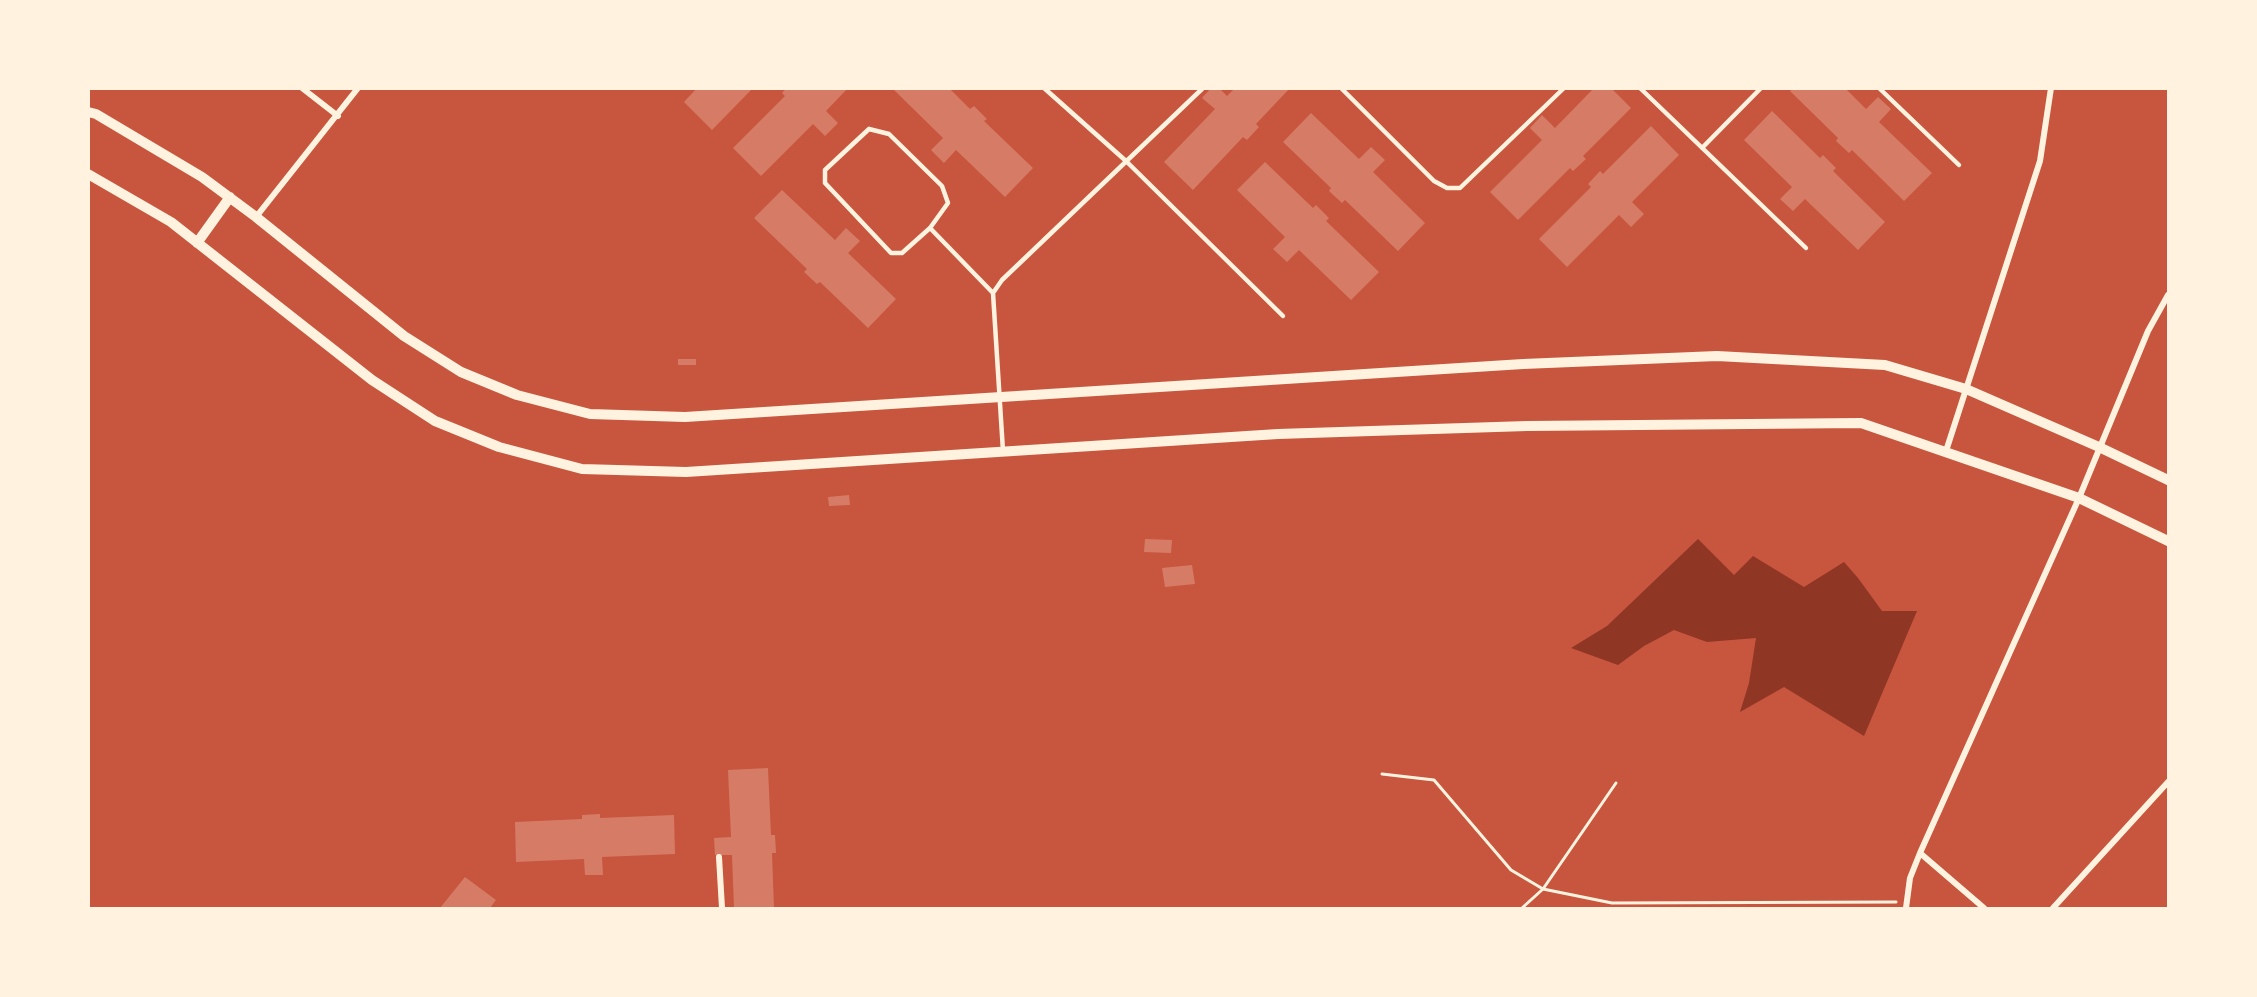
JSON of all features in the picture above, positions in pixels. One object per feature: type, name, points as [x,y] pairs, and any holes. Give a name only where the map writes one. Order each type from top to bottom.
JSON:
[{"type":"street","points":[[302,88],[338,116]]},
{"type":"street","points":[[256,217],[358,88]]},
{"type":"street","points":[[1946,451],[2040,161],[2051,88]]},
{"type":"street","points":[[88,112],[96,114],[202,177],[256,217],[404,336],[461,372],[517,395],[590,414],[685,417],[1523,364],[1717,356],[1885,365],[1966,389],[2169,480]]},
{"type":"street","points":[[88,174],[171,222],[372,380],[435,421],[499,447],[582,469],[686,472],[1278,434],[1527,426],[1861,423],[2079,498],[2169,541]]},
{"type":"street","points":[[197,243],[230,197]]},
{"type":"street","points":[[1906,905],[1910,878],[1920,853],[2079,498],[2148,331],[2169,295]]},
{"type":"street","points":[[2053,909],[2169,782]]},
{"type":"street","points":[[1920,853],[1984,909]]},
{"type":"street","points":[[719,857],[722,909]]},
{"type":"lane","points":[[1044,88],[1126,161],[1283,316]]},
{"type":"lane","points":[[1004,452],[993,293],[1002,280],[1203,88]]},
{"type":"lane","points":[[1341,88],[1434,181],[1447,188],[1460,188],[1563,88]]},
{"type":"lane","points":[[1640,88],[1806,248]]},
{"type":"lane","points":[[1702,148],[1761,88]]},
{"type":"lane","points":[[1879,88],[1959,165]]},
{"type":"lane","points":[[869,129],[889,134],[942,186],[948,203],[930,228],[902,253],[891,253],[825,183],[825,170],[869,129]]},
{"type":"lane","points":[[930,228],[993,293]]},
{"type":"path","points":[[1382,774],[1434,780],[1511,870],[1543,889],[1612,903],[1906,905]]},
{"type":"path","points":[[1522,909],[1543,889],[1616,783]]},
{"type":"shaded area","points":[[1698,539],[1734,575],[1753,556],[1804,587],[1844,562],[1882,611],[1917,611],[1864,736],[1784,687],[1740,712],[1749,683],[1756,638],[1707,642],[1674,630],[1644,646],[1618,665],[1571,648],[1607,626]]},
{"type":"building","points":[[697,88],[753,88],[712,130],[684,102]]},
{"type":"building","points":[[786,88],[848,88],[826,111],[838,123],[825,136],[813,124],[761,176],[733,148],[785,96],[782,93]]},
{"type":"building","points":[[892,88],[949,88],[970,109],[974,106],[987,119],[984,121],[1033,168],[1005,197],[956,150],[944,163],[931,150],[943,138]]},
{"type":"building","points":[[1211,88],[1219,88],[1227,96],[1235,88],[1290,88],[1256,124],[1259,127],[1247,140],[1243,137],[1193,190],[1164,162],[1215,109],[1202,98]]},
{"type":"building","points":[[1594,88],[1611,88],[1631,108],[1583,156],[1586,159],[1573,171],[1570,168],[1518,220],[1490,192],[1542,140],[1530,128],[1542,115],[1555,128]]},
{"type":"building","points":[[1793,88],[1845,88],[1866,109],[1878,97],[1891,109],[1879,122],[1932,173],[1904,201],[1852,150],[1849,153],[1836,141],[1838,138],[1790,91]]},
{"type":"building","points":[[1772,111],[1820,158],[1823,155],[1836,168],[1833,171],[1885,222],[1858,250],[1805,199],[1793,211],[1780,199],[1792,187],[1744,140]]},
{"type":"building","points":[[1311,113],[1359,159],[1371,147],[1385,160],[1373,172],[1425,223],[1398,251],[1345,200],[1342,203],[1329,191],[1331,188],[1283,142]]},
{"type":"building","points":[[1651,126],[1679,155],[1632,202],[1644,214],[1631,227],[1619,215],[1567,267],[1539,239],[1591,187],[1588,184],[1600,171],[1603,174]]},
{"type":"building","points":[[1265,162],[1313,208],[1316,205],[1329,218],[1326,221],[1379,272],[1351,300],[1299,250],[1287,262],[1273,249],[1285,237],[1237,190]]},
{"type":"building","points":[[782,190],[835,240],[846,228],[860,241],[848,253],[896,299],[868,328],[820,282],[817,284],[804,272],[807,269],[754,218]]},
{"type":"building","points":[[678,359],[696,359],[696,365],[678,365]]},
{"type":"building","points":[[849,495],[850,505],[829,506],[828,497]]},
{"type":"building","points":[[1145,539],[1172,540],[1171,553],[1144,552]]},
{"type":"building","points":[[1192,565],[1195,584],[1165,587],[1162,568]]},
{"type":"building","points":[[768,768],[771,835],[775,835],[776,853],[772,853],[774,908],[734,908],[732,855],[715,855],[714,838],[731,837],[728,770]]},
{"type":"building","points":[[600,814],[600,818],[674,815],[675,854],[602,857],[603,875],[585,875],[584,859],[516,862],[515,822],[582,819],[582,815]]},
{"type":"building","points":[[465,877],[496,900],[490,908],[440,908]]}]
